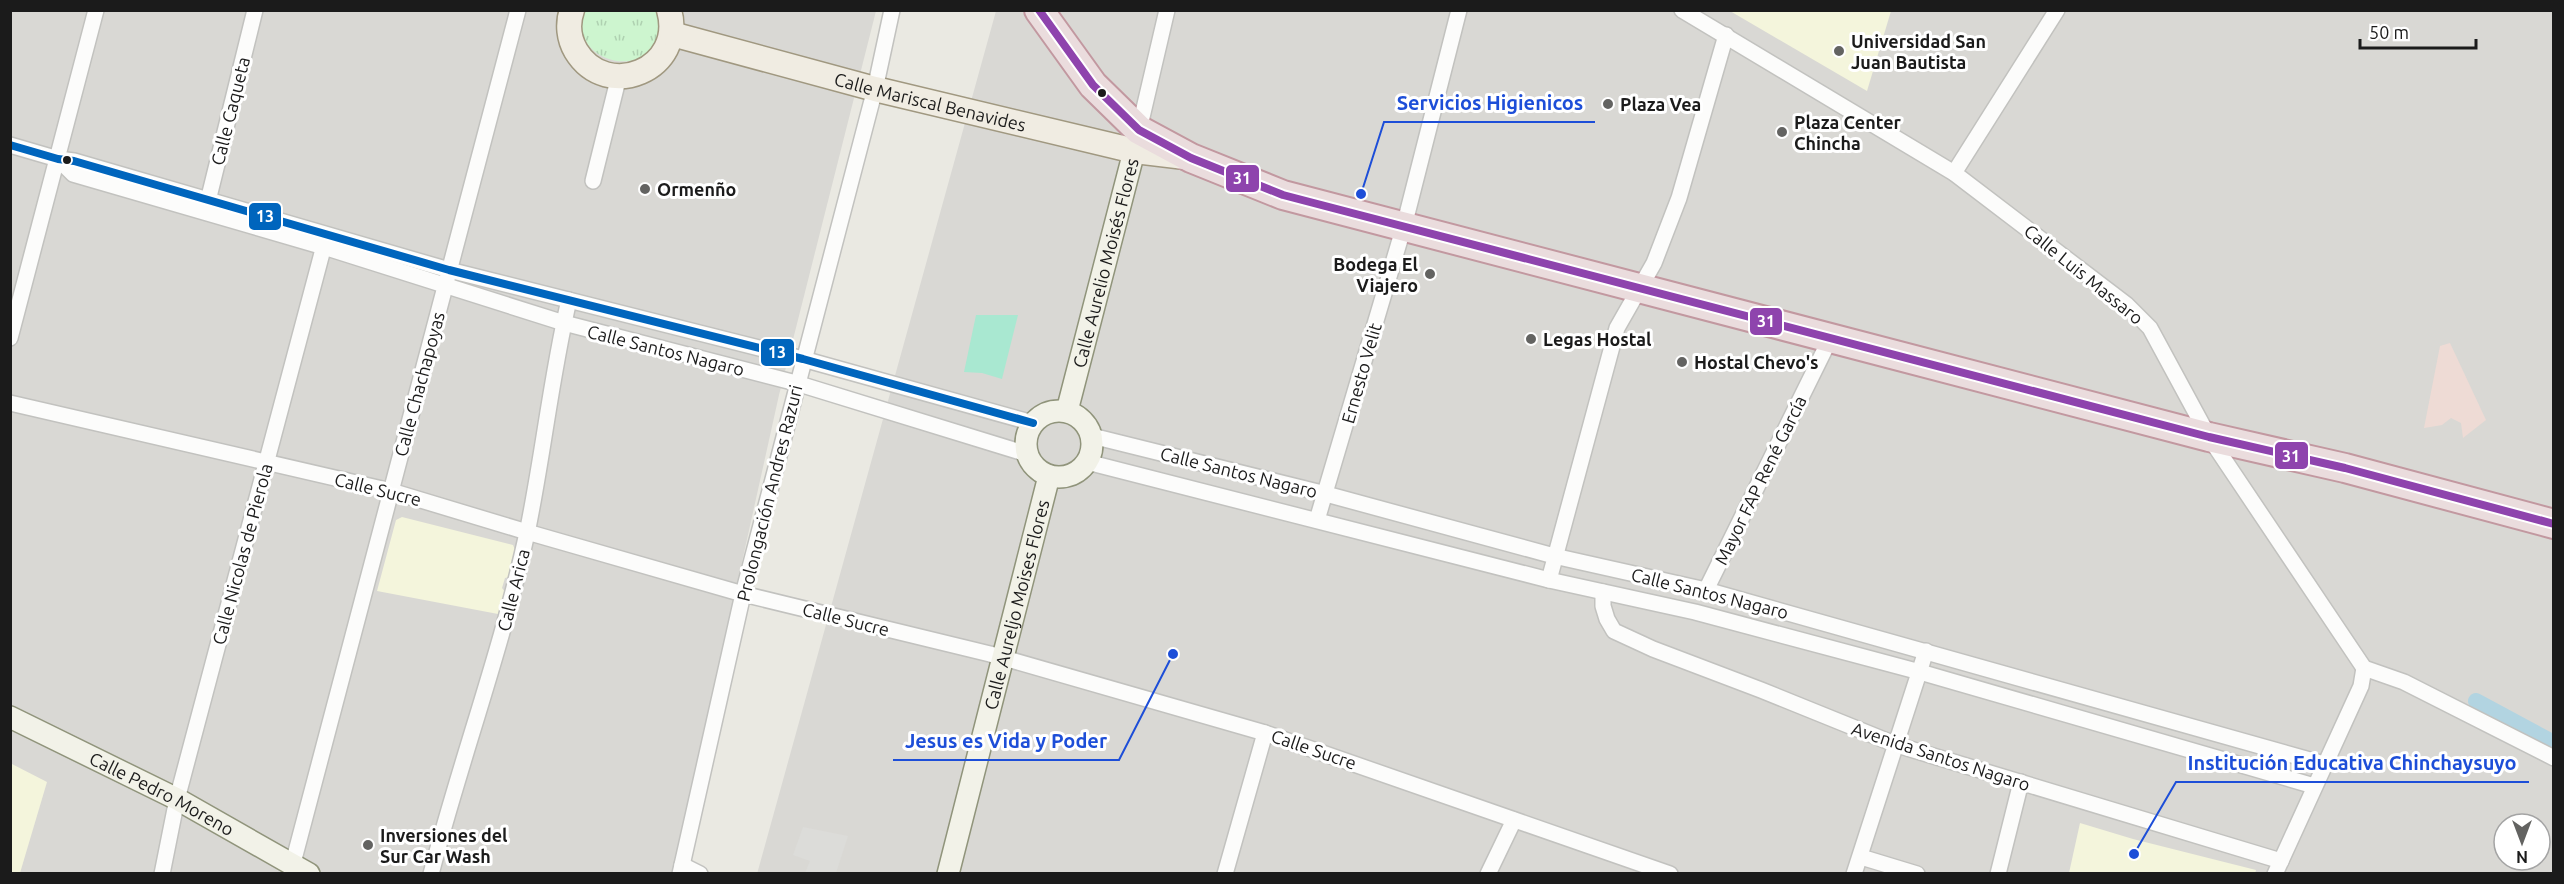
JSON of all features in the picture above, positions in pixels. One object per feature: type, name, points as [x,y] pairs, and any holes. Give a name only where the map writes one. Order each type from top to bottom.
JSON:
[{"type":"highway","points":[[1039,10],[1093,85],[1137,140],[1191,158],[1283,195],[2209,437],[2345,468],[2553,524]]},
{"type":"main road","points":[[565,12],[573,44],[580,57],[597,71],[619,76],[634,75],[647,69],[658,60],[667,48],[670,22]]},
{"type":"main road","name":"Calle Mariscal Benavides","points":[[670,22],[875,89],[1137,140]]},
{"type":"street","points":[[10,338],[96,10]]},
{"type":"street","name":"Calle Caqueta","points":[[206,206],[255,10]]},
{"type":"street","name":"Calle Chachapoyas","points":[[301,868],[390,490],[518,10]]},
{"type":"street","name":"Prolongación Andres Razuri","points":[[681,869],[743,594],[796,383],[875,89],[892,10]]},
{"type":"street","name":"Calle Aurelio Moisés Flores","points":[[1067,411],[1137,140],[1167,10]]},
{"type":"street","name":"Ernesto Velit","points":[[1317,520],[1404,226],[1459,10]]},
{"type":"street","name":"Calle Luis Massaro","points":[[1682,10],[1702,17],[1725,35],[1954,173],[2127,304],[2150,328],[2209,437],[2364,668]]},
{"type":"street","points":[[1954,173],[2057,10]]},
{"type":"street","points":[[1549,580],[1617,328],[1654,263],[1679,198],[1725,35]]},
{"type":"street","points":[[593,181],[619,76]]},
{"type":"street","points":[[10,145],[58,159],[74,161],[206,206],[326,241]]},
{"type":"street","name":"Calle Santos Nagaro","points":[[326,241],[803,359],[1033,423]]},
{"type":"street","name":"Calle Santos Nagaro","points":[[326,241],[444,286],[564,323],[796,383],[1027,454]]},
{"type":"street","name":"Calle Nicolas de Pierola","points":[[162,873],[177,799],[326,241]]},
{"type":"street","name":"Calle Arica","points":[[431,873],[452,795],[495,662],[527,532],[569,300]]},
{"type":"street","name":"Mayor FAP René García","points":[[1706,590],[1831,337]]},
{"type":"street","name":"Calle Sucre","points":[[10,403],[390,490],[743,594],[1002,658],[1265,733],[1670,873]]},
{"type":"street","points":[[1051,411],[1067,411],[1081,418],[1092,436],[1091,454],[1087,462],[1073,474],[1064,477],[1049,476],[1037,469],[1027,454],[1027,433],[1033,423],[1051,411]]},
{"type":"street","name":"Calle Santos Nagaro","points":[[1092,436],[1326,494],[1554,556],[1706,590],[2324,764]]},
{"type":"street","name":"Calle Santos Nagaro","points":[[1087,462],[1549,580],[1695,612],[1920,672],[2314,786]]},
{"type":"street","name":"Calle Aureljo Moises Flores","points":[[948,873],[973,783],[1002,658],[1049,476]]},
{"type":"street","name":"Avenida Santos Nagaro","points":[[1603,592],[1605,612],[1614,631],[1653,649],[1897,745],[2021,782],[2278,867]]},
{"type":"street","points":[[1854,873],[1926,651]]},
{"type":"street","points":[[2278,867],[2361,686],[2364,668],[2404,682],[2553,758]]},
{"type":"street","name":"Calle Pedro Moreno","points":[[10,717],[177,799],[301,868]]},
{"type":"street","points":[[1226,873],[1265,733]]},
{"type":"street","points":[[1998,873],[2021,782]]},
{"type":"street","points":[[1488,873],[1514,820]]},
{"type":"street","points":[[1861,857],[1917,873]]},
{"type":"street","points":[[681,869],[700,873]]},
{"type":"shaded area","name":"Universidad San Juan Bautista","points":[[1891,10],[1867,91],[1730,11]]},
{"type":"shaded area","points":[[10,11],[876,11],[779,395],[673,873],[11,873]]},
{"type":"shaded area","points":[[996,11],[2553,11],[2553,873],[757,874]]},
{"type":"shaded area","points":[[2450,343],[2486,420],[2463,438],[2461,423],[2451,418],[2442,425],[2424,428],[2440,346]]},
{"type":"shaded area","points":[[402,517],[513,545],[516,552],[509,577],[505,578],[502,588],[505,592],[498,614],[377,591],[396,520]]},
{"type":"shaded area","points":[[10,763],[47,782],[20,873],[11,873]]},
{"type":"shaded area","points":[[2080,823],[2256,870],[2255,874],[2069,873]]},
{"type":"shaded area","points":[[803,827],[848,836],[836,873],[805,873],[810,861],[793,855]]},
{"type":"green space","points":[[584,10],[659,11],[658,35],[650,51],[635,60],[618,61],[602,56],[589,46],[582,30]]},
{"type":"green space","points":[[976,315],[1018,315],[1002,379],[982,373],[964,372]]},
{"type":"waterway","points":[[2476,701],[2554,743]]},
{"type":"transit line","name":"31","points":[[1039,10],[1093,85],[1139,130],[1191,158],[1283,195],[2209,437],[2345,468],[2554,524]]},
{"type":"transit line","name":"13","points":[[10,145],[58,159],[74,161],[449,270],[803,359],[1033,423]]},
{"type":"place","name":"Universidad San Juan Bautista","points":[[1839,51]]},
{"type":"place","name":"Plaza Vea","points":[[1608,104]]},
{"type":"place","name":"Plaza Center Chincha","points":[[1782,132]]},
{"type":"place","name":"Ormenño","points":[[645,189]]},
{"type":"place","name":"Servicios Higienicos","points":[[1361,194]]},
{"type":"place","name":"Bodega El Viajero","points":[[1430,274]]},
{"type":"place","name":"Legas Hostal","points":[[1531,339]]},
{"type":"place","name":"Hostal Chevo's","points":[[1682,362]]},
{"type":"place","name":"Jesus es Vida y Poder","points":[[1173,654]]},
{"type":"place","name":"Inversiones del Sur Car Wash","points":[[368,845]]},
{"type":"place","name":"Institución Educativa Chinchaysuyo","points":[[2134,854]]}]
